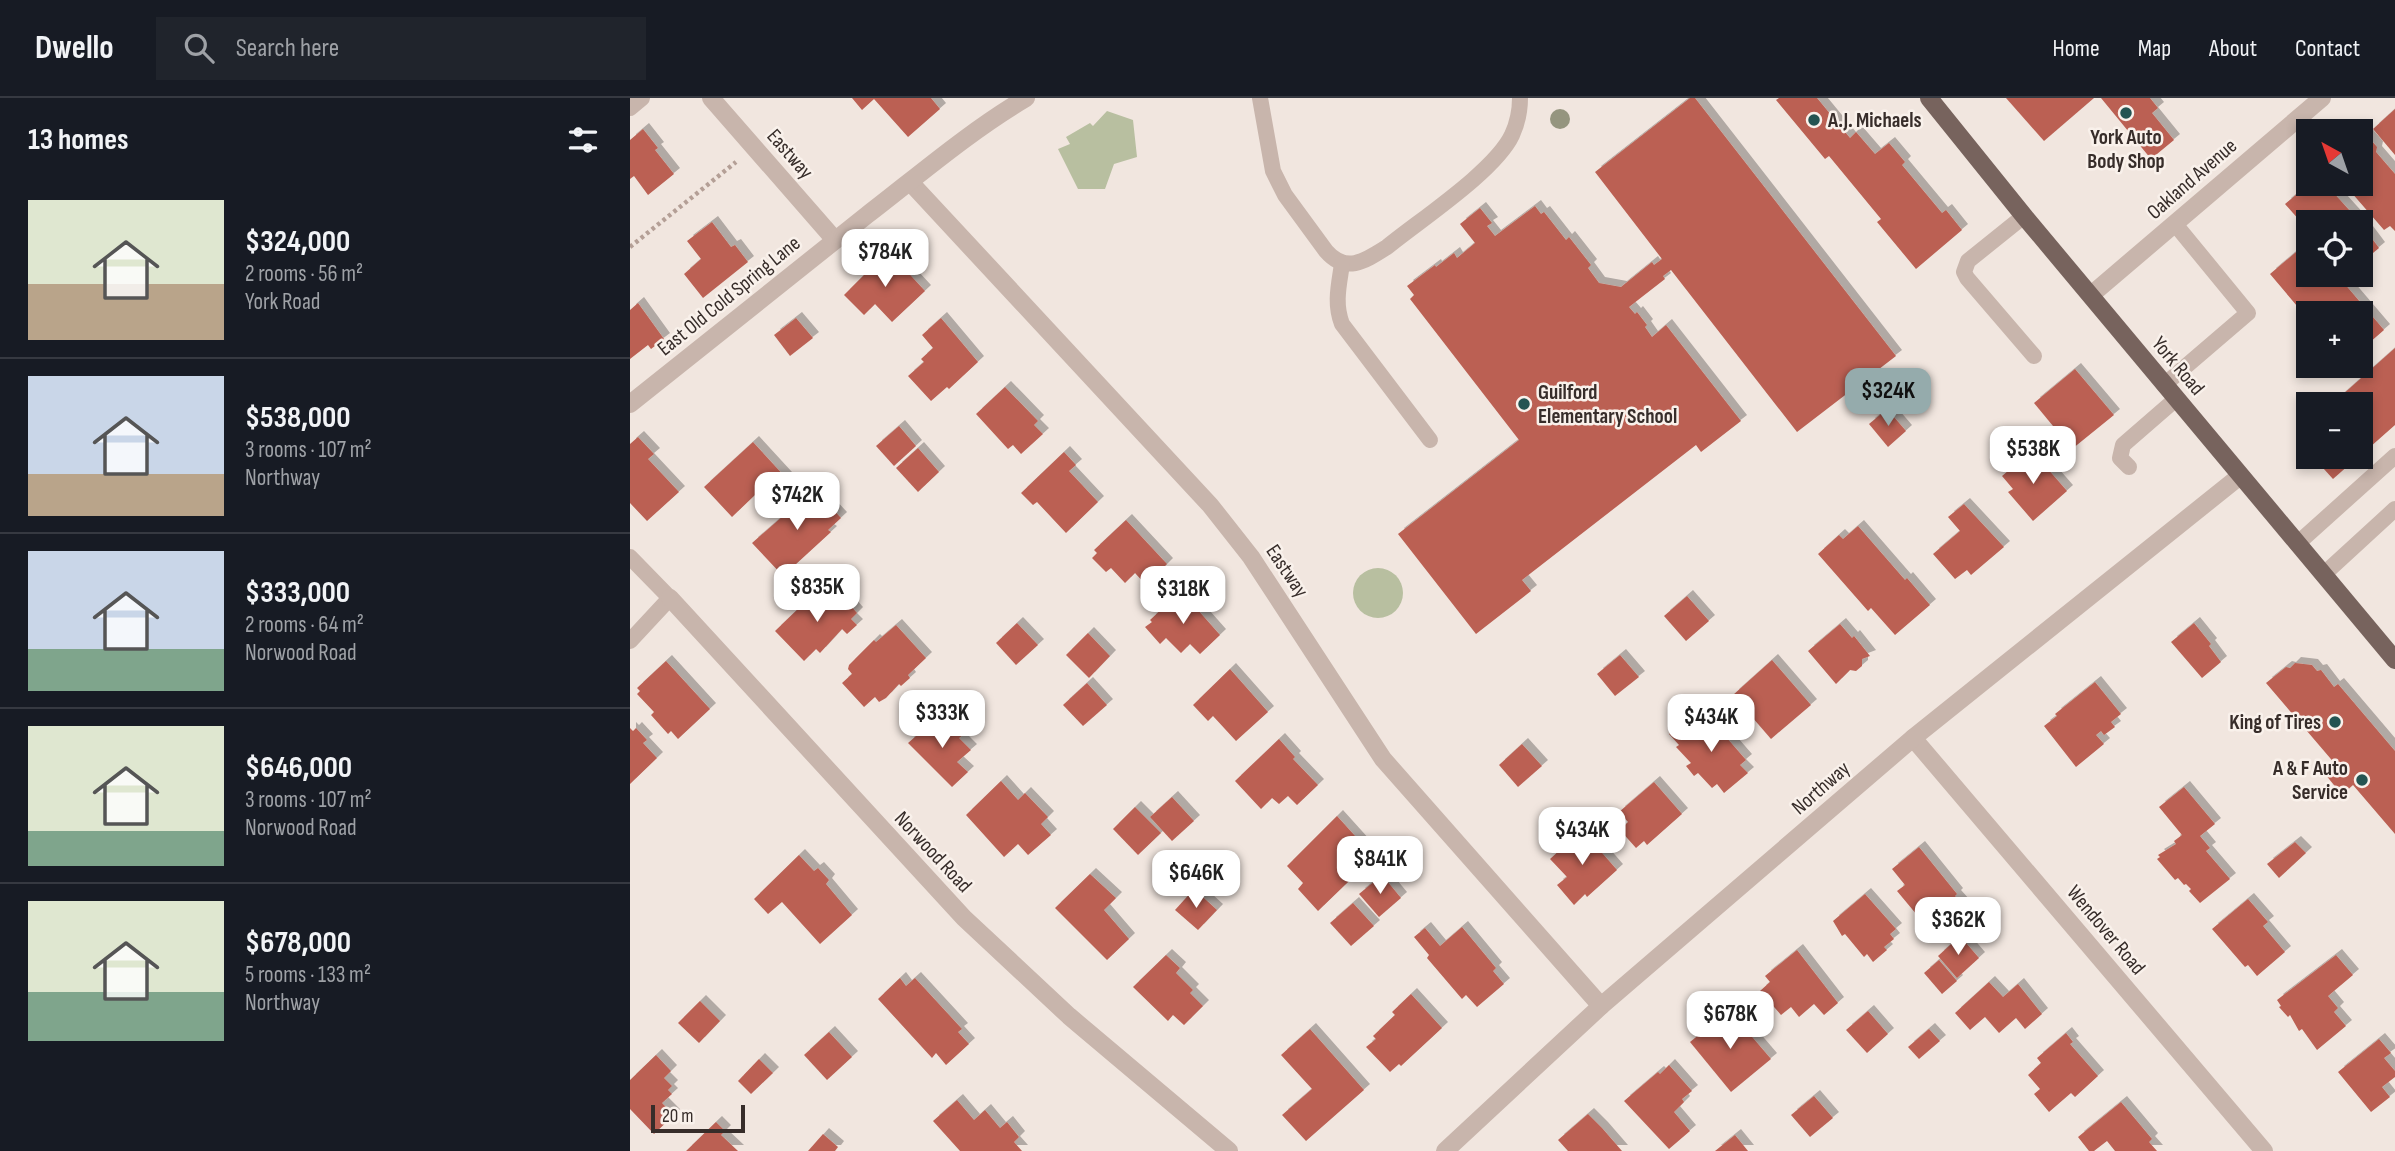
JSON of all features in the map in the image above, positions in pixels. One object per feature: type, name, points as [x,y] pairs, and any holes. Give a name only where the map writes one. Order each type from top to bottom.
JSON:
[{"type":"main road","name":"York Road","points":[[1929,98],[2164,385],[2395,660]]},
{"type":"street","name":"Eastway","points":[[711,98],[835,240]]},
{"type":"street","name":"East Old Cold Spring Lane","points":[[630,404],[910,182],[1026,98]]},
{"type":"street","name":"Oakland Avenue","points":[[2091,295],[2322,98]]},
{"type":"street","name":"Eastway","points":[[910,182],[1210,505],[1251,556],[1383,759],[1601,1006]]},
{"type":"street","name":"Northway","points":[[1446,1151],[1601,1006],[1913,738],[2240,476]]},
{"type":"street","name":"Norwood Road","points":[[670,598],[964,918],[1069,1016],[1229,1151]]},
{"type":"street","name":"Wendover Road","points":[[1913,738],[2264,1151]]},
{"type":"lane","points":[[630,108],[642,98]]},
{"type":"lane","points":[[1260,98],[1268,149],[1278,183],[1326,251],[1342,264],[1370,257],[1387,247],[1484,170],[1512,136],[1519,117],[1520,98]]},
{"type":"lane","points":[[2024,216],[1975,254],[1968,261],[1964,272],[2034,356]]},
{"type":"lane","points":[[2164,385],[2248,313],[2175,224]]},
{"type":"lane","points":[[1342,264],[1336,300],[1337,313],[1342,324],[1430,440]]},
{"type":"lane","points":[[2129,467],[2120,458],[2123,445],[2176,399]]},
{"type":"lane","points":[[2297,544],[2395,456]]},
{"type":"lane","points":[[2323,575],[2395,509]]},
{"type":"lane","name":"Norwood Road","points":[[630,557],[670,598]]},
{"type":"lane","points":[[630,641],[670,598]]},
{"type":"path","points":[[630,247],[754,148]]},
{"type":"green space","points":[[1107,111],[1133,120],[1137,157],[1114,164],[1105,189],[1078,189],[1058,149],[1070,144],[1066,137],[1090,123],[1093,126]]},
{"type":"green space","points":[[1378,568],[1396,575],[1403,593],[1396,611],[1378,618],[1360,611],[1353,593],[1360,575]]},
{"type":"building","points":[[852,98],[931,98],[940,109],[908,137],[874,99],[862,110]]},
{"type":"building","points":[[1690,98],[1695,98],[1896,356],[1797,432],[1671,270],[1663,276],[1665,279],[1629,307],[1635,314],[1637,312],[1647,325],[1645,327],[1652,337],[1666,325],[1741,421],[1701,452],[1696,445],[1522,580],[1531,591],[1476,634],[1398,534],[1519,440],[1410,299],[1414,295],[1407,286],[1454,253],[1457,258],[1475,243],[1460,224],[1480,208],[1492,223],[1487,226],[1495,236],[1535,206],[1541,214],[1544,212],[1566,240],[1569,237],[1591,265],[1588,268],[1599,283],[1621,287],[1652,262],[1654,265],[1662,259],[1595,172]]},
{"type":"building","points":[[1817,98],[1850,138],[1856,132],[1875,154],[1889,143],[1905,162],[1902,165],[1942,213],[1946,210],[1962,230],[1916,269],[1877,222],[1881,219],[1829,156],[1825,159],[1776,100]]},
{"type":"building","points":[[2006,98],[2094,98],[2044,141]]},
{"type":"building","points":[[2101,98],[2150,98],[2158,108],[2152,113],[2174,140],[2151,159]]},
{"type":"building","points":[[2395,109],[2395,155],[2373,129]]},
{"type":"building","points":[[643,129],[674,174],[648,195],[634,176],[630,179],[630,140]]},
{"type":"building","points":[[2373,142],[2377,147],[2376,152],[2395,174],[2395,231],[2390,226],[2384,230],[2373,217],[2373,210],[2367,210],[2354,196],[2373,196]]},
{"type":"building","points":[[2296,195],[2336,196],[2349,210],[2296,210],[2296,216],[2285,204]]},
{"type":"building","points":[[712,222],[731,247],[735,245],[748,262],[703,298],[684,274],[701,259],[687,241]]},
{"type":"building","points":[[2373,240],[2379,248],[2373,253]]},
{"type":"building","points":[[888,251],[925,291],[892,322],[875,304],[864,315],[844,295]]},
{"type":"building","points":[[2296,252],[2296,287],[2347,287],[2359,301],[2296,301],[2296,305],[2270,274]]},
{"type":"building","points":[[638,303],[664,339],[651,349],[648,345],[630,359],[630,310]]},
{"type":"building","points":[[2373,317],[2384,330],[2373,340]]},
{"type":"building","points":[[796,318],[813,338],[790,356],[774,335]]},
{"type":"building","points":[[941,318],[978,362],[949,389],[947,387],[931,401],[908,376],[924,362],[921,359],[933,348],[922,335]]},
{"type":"building","points":[[2395,348],[2395,425],[2373,444],[2373,392],[2346,392],[2361,378],[2373,378],[2373,368]]},
{"type":"building","points":[[2075,369],[2114,415],[2072,449],[2034,403]]},
{"type":"building","points":[[1005,387],[1038,421],[1034,425],[1043,434],[1021,454],[1013,445],[1008,449],[976,414]]},
{"type":"building","points":[[1887,409],[1906,431],[1888,447],[1869,424]]},
{"type":"building","points":[[899,426],[916,446],[894,466],[876,446]]},
{"type":"building","points":[[638,437],[654,454],[648,459],[679,492],[647,521],[630,503],[630,444]]},
{"type":"building","points":[[753,442],[786,478],[762,500],[756,494],[732,517],[704,487]]},
{"type":"building","points":[[918,448],[939,472],[918,492],[896,468]]},
{"type":"building","points":[[2032,451],[2067,491],[2033,521],[2008,492],[2013,489],[2002,476]]},
{"type":"building","points":[[1064,452],[1076,465],[1069,471],[1098,502],[1066,533],[1037,502],[1033,505],[1021,493]]},
{"type":"building","points":[[2324,469],[2344,469],[2333,479]]},
{"type":"building","points":[[814,489],[841,518],[828,530],[831,532],[783,576],[752,543]]},
{"type":"building","points":[[1964,504],[2004,547],[1971,575],[1967,570],[1955,579],[1933,554],[1960,531],[1948,517]]},
{"type":"building","points":[[1126,520],[1167,564],[1146,585],[1135,573],[1125,583],[1111,568],[1106,572],[1092,558],[1097,553],[1094,550]]},
{"type":"building","points":[[1858,526],[1930,605],[1895,635],[1871,608],[1868,611],[1818,554],[1839,535],[1843,539]]},
{"type":"building","points":[[822,586],[838,602],[843,597],[857,613],[851,619],[857,625],[847,634],[842,629],[820,653],[816,649],[804,661],[775,631]]},
{"type":"building","points":[[1181,591],[1220,635],[1200,654],[1190,644],[1181,653],[1166,638],[1160,644],[1145,627]]},
{"type":"building","points":[[1687,596],[1709,621],[1686,641],[1664,616]]},
{"type":"building","points":[[1017,623],[1038,645],[1016,665],[996,643]]},
{"type":"building","points":[[2194,623],[2221,662],[2202,678],[2171,642]]},
{"type":"building","points":[[1840,624],[1870,656],[1862,659],[1862,666],[1856,671],[1850,670],[1836,684],[1808,651]]},
{"type":"building","points":[[896,625],[926,658],[908,675],[910,678],[901,686],[899,684],[886,698],[879,702],[875,697],[864,707],[842,683],[852,674],[848,669],[849,665],[874,640],[876,642]]},
{"type":"building","points":[[1088,633],[1110,656],[1089,678],[1066,655]]},
{"type":"building","points":[[1620,655],[1639,677],[1615,696],[1597,674]]},
{"type":"building","points":[[1772,660],[1811,705],[1771,739],[1733,695]]},
{"type":"building","points":[[666,661],[710,709],[678,739],[671,731],[668,734],[651,715],[654,712],[637,694],[640,691],[637,688]]},
{"type":"building","points":[[2295,663],[2312,665],[2317,671],[2321,670],[2334,687],[2338,684],[2395,751],[2395,834],[2353,785],[2342,795],[2325,774],[2336,765],[2266,683]]},
{"type":"building","points":[[1230,669],[1268,712],[1236,741],[1213,716],[1208,721],[1193,705]]},
{"type":"building","points":[[2095,682],[2121,714],[2111,722],[2115,727],[2104,735],[2101,731],[2096,735],[2104,744],[2076,767],[2044,726]]},
{"type":"building","points":[[1087,683],[1107,705],[1083,726],[1063,705]]},
{"type":"building","points":[[1714,715],[1730,734],[1726,737],[1746,760],[1740,765],[1748,773],[1724,793],[1717,784],[1712,788],[1698,773],[1694,776],[1686,766],[1691,763],[1676,747],[1679,745],[1669,734],[1684,722],[1693,733]]},
{"type":"building","points":[[938,717],[948,727],[952,724],[963,735],[959,738],[971,750],[957,762],[968,772],[952,787],[908,743]]},
{"type":"building","points":[[630,728],[633,731],[636,728],[647,740],[643,743],[657,758],[630,784]]},
{"type":"building","points":[[1279,739],[1295,757],[1293,759],[1318,785],[1297,805],[1288,796],[1279,804],[1272,798],[1261,809],[1235,781]]},
{"type":"building","points":[[1522,744],[1542,766],[1518,787],[1499,765]]},
{"type":"building","points":[[1001,781],[1018,800],[1025,793],[1048,817],[1041,824],[1051,835],[1028,855],[1018,844],[1004,857],[966,815]]},
{"type":"building","points":[[1654,782],[1682,814],[1647,845],[1644,841],[1636,848],[1620,830],[1628,822],[1619,812]]},
{"type":"building","points":[[2184,787],[2215,824],[2200,836],[2210,848],[2206,851],[2230,879],[2200,903],[2189,891],[2191,889],[2178,878],[2175,880],[2157,859],[2160,857],[2158,855],[2176,844],[2174,841],[2182,835],[2159,807]]},
{"type":"building","points":[[1172,797],[1194,821],[1172,841],[1150,817]]},
{"type":"building","points":[[1135,807],[1161,833],[1138,855],[1113,829]]},
{"type":"building","points":[[1337,816],[1374,857],[1318,911],[1298,889],[1303,883],[1287,866]]},
{"type":"building","points":[[1582,830],[1617,870],[1574,905],[1557,885],[1567,877],[1550,859]]},
{"type":"building","points":[[2295,842],[2306,853],[2279,878],[2267,864]]},
{"type":"building","points":[[1919,847],[1964,906],[1943,924],[1934,913],[1931,915],[1925,908],[1917,915],[1897,891],[1905,885],[1892,869]]},
{"type":"building","points":[[799,855],[814,871],[818,868],[829,880],[826,884],[852,915],[820,944],[782,902],[768,914],[754,899]]},
{"type":"building","points":[[1090,874],[1116,898],[1104,910],[1129,939],[1107,960],[1055,908]]},
{"type":"building","points":[[1382,875],[1401,898],[1379,917],[1359,894]]},
{"type":"building","points":[[1194,889],[1217,910],[1198,930],[1175,910]]},
{"type":"building","points":[[1865,894],[1896,929],[1890,934],[1894,939],[1884,947],[1887,950],[1873,962],[1867,954],[1864,957],[1845,934],[1842,936],[1833,921]]},
{"type":"building","points":[[2248,899],[2268,922],[2263,926],[2285,952],[2257,976],[2248,965],[2245,967],[2212,929]]},
{"type":"building","points":[[1353,903],[1374,926],[1351,946],[1330,923]]},
{"type":"building","points":[[1462,927],[1496,968],[1493,971],[1504,984],[1477,1007],[1466,995],[1462,999],[1427,958],[1429,955],[1414,937],[1425,928],[1440,946]]},
{"type":"building","points":[[1960,936],[1979,958],[1957,978],[1938,956]]},
{"type":"building","points":[[1797,950],[1838,1003],[1824,1015],[1814,1004],[1799,1017],[1791,1007],[1781,1015],[1760,991],[1770,982],[1765,976]]},
{"type":"building","points":[[1166,955],[1180,968],[1176,973],[1193,990],[1190,993],[1203,1006],[1184,1025],[1173,1015],[1168,1021],[1133,987]]},
{"type":"building","points":[[2336,955],[2353,975],[2328,996],[2338,1008],[2334,1012],[2346,1026],[2317,1050],[2302,1029],[2299,1031],[2290,1015],[2288,1017],[2279,1007],[2281,1006],[2277,1000]]},
{"type":"building","points":[[1939,960],[1957,981],[1942,994],[1924,973]]},
{"type":"building","points":[[900,978],[906,986],[915,978],[962,1029],[958,1032],[969,1044],[946,1065],[936,1053],[932,1058],[878,999]]},
{"type":"building","points":[[1989,982],[2003,997],[2018,984],[2042,1014],[2025,1029],[2016,1018],[1999,1033],[1985,1017],[1970,1030],[1955,1013]]},
{"type":"building","points":[[1411,994],[1442,1028],[1401,1066],[1399,1064],[1390,1072],[1366,1047],[1376,1039],[1373,1036],[1395,1015],[1392,1012]]},
{"type":"building","points":[[700,1001],[720,1021],[699,1043],[678,1023]]},
{"type":"building","points":[[1729,1010],[1771,1059],[1731,1092],[1690,1042]]},
{"type":"building","points":[[1868,1011],[1888,1034],[1867,1053],[1846,1030]]},
{"type":"building","points":[[1310,1029],[1364,1090],[1306,1141],[1282,1115],[1312,1089],[1281,1055]]},
{"type":"building","points":[[1929,1029],[1940,1041],[1919,1059],[1908,1047]]},
{"type":"building","points":[[829,1032],[852,1057],[827,1080],[804,1055]]},
{"type":"building","points":[[2066,1033],[2073,1042],[2070,1044],[2098,1076],[2075,1097],[2071,1093],[2049,1112],[2034,1094],[2040,1089],[2028,1075],[2041,1063],[2037,1058]]},
{"type":"building","points":[[2379,1039],[2391,1053],[2384,1058],[2395,1071],[2395,1077],[2382,1087],[2390,1097],[2371,1112],[2338,1072]]},
{"type":"building","points":[[656,1055],[671,1071],[664,1078],[672,1086],[668,1090],[672,1094],[662,1103],[674,1115],[654,1134],[630,1109],[630,1080]]},
{"type":"building","points":[[759,1059],[773,1073],[751,1094],[738,1081]]},
{"type":"building","points":[[1669,1065],[1692,1091],[1682,1099],[1684,1102],[1674,1112],[1690,1131],[1669,1149],[1624,1101]]},
{"type":"building","points":[[1814,1096],[1833,1118],[1810,1137],[1791,1115]]},
{"type":"building","points":[[957,1100],[974,1120],[985,1110],[1000,1128],[1007,1122],[1019,1137],[1014,1142],[1022,1151],[960,1151],[933,1121]]},
{"type":"building","points":[[2121,1102],[2152,1139],[2149,1142],[2157,1151],[2115,1151],[2107,1141],[2094,1151],[2089,1151],[2078,1137]]},
{"type":"building","points":[[1588,1114],[1622,1151],[1568,1151],[1558,1140]]},
{"type":"building","points":[[716,1122],[725,1131],[721,1135],[738,1151],[686,1151]]},
{"type":"building","points":[[823,1134],[838,1147],[835,1151],[808,1151]]},
{"type":"building","points":[[1735,1135],[1748,1151],[1715,1151]]},
{"type":"place","name":"York Auto Body Shop","points":[[2126,113]]},
{"type":"place","name":"A.J. Michaels","points":[[1814,120]]},
{"type":"place","name":"Guilford Elementary School","points":[[1524,404]]},
{"type":"place","name":"King of Tires","points":[[2335,722]]},
{"type":"place","name":"A & F Auto Service","points":[[2362,780]]}]
